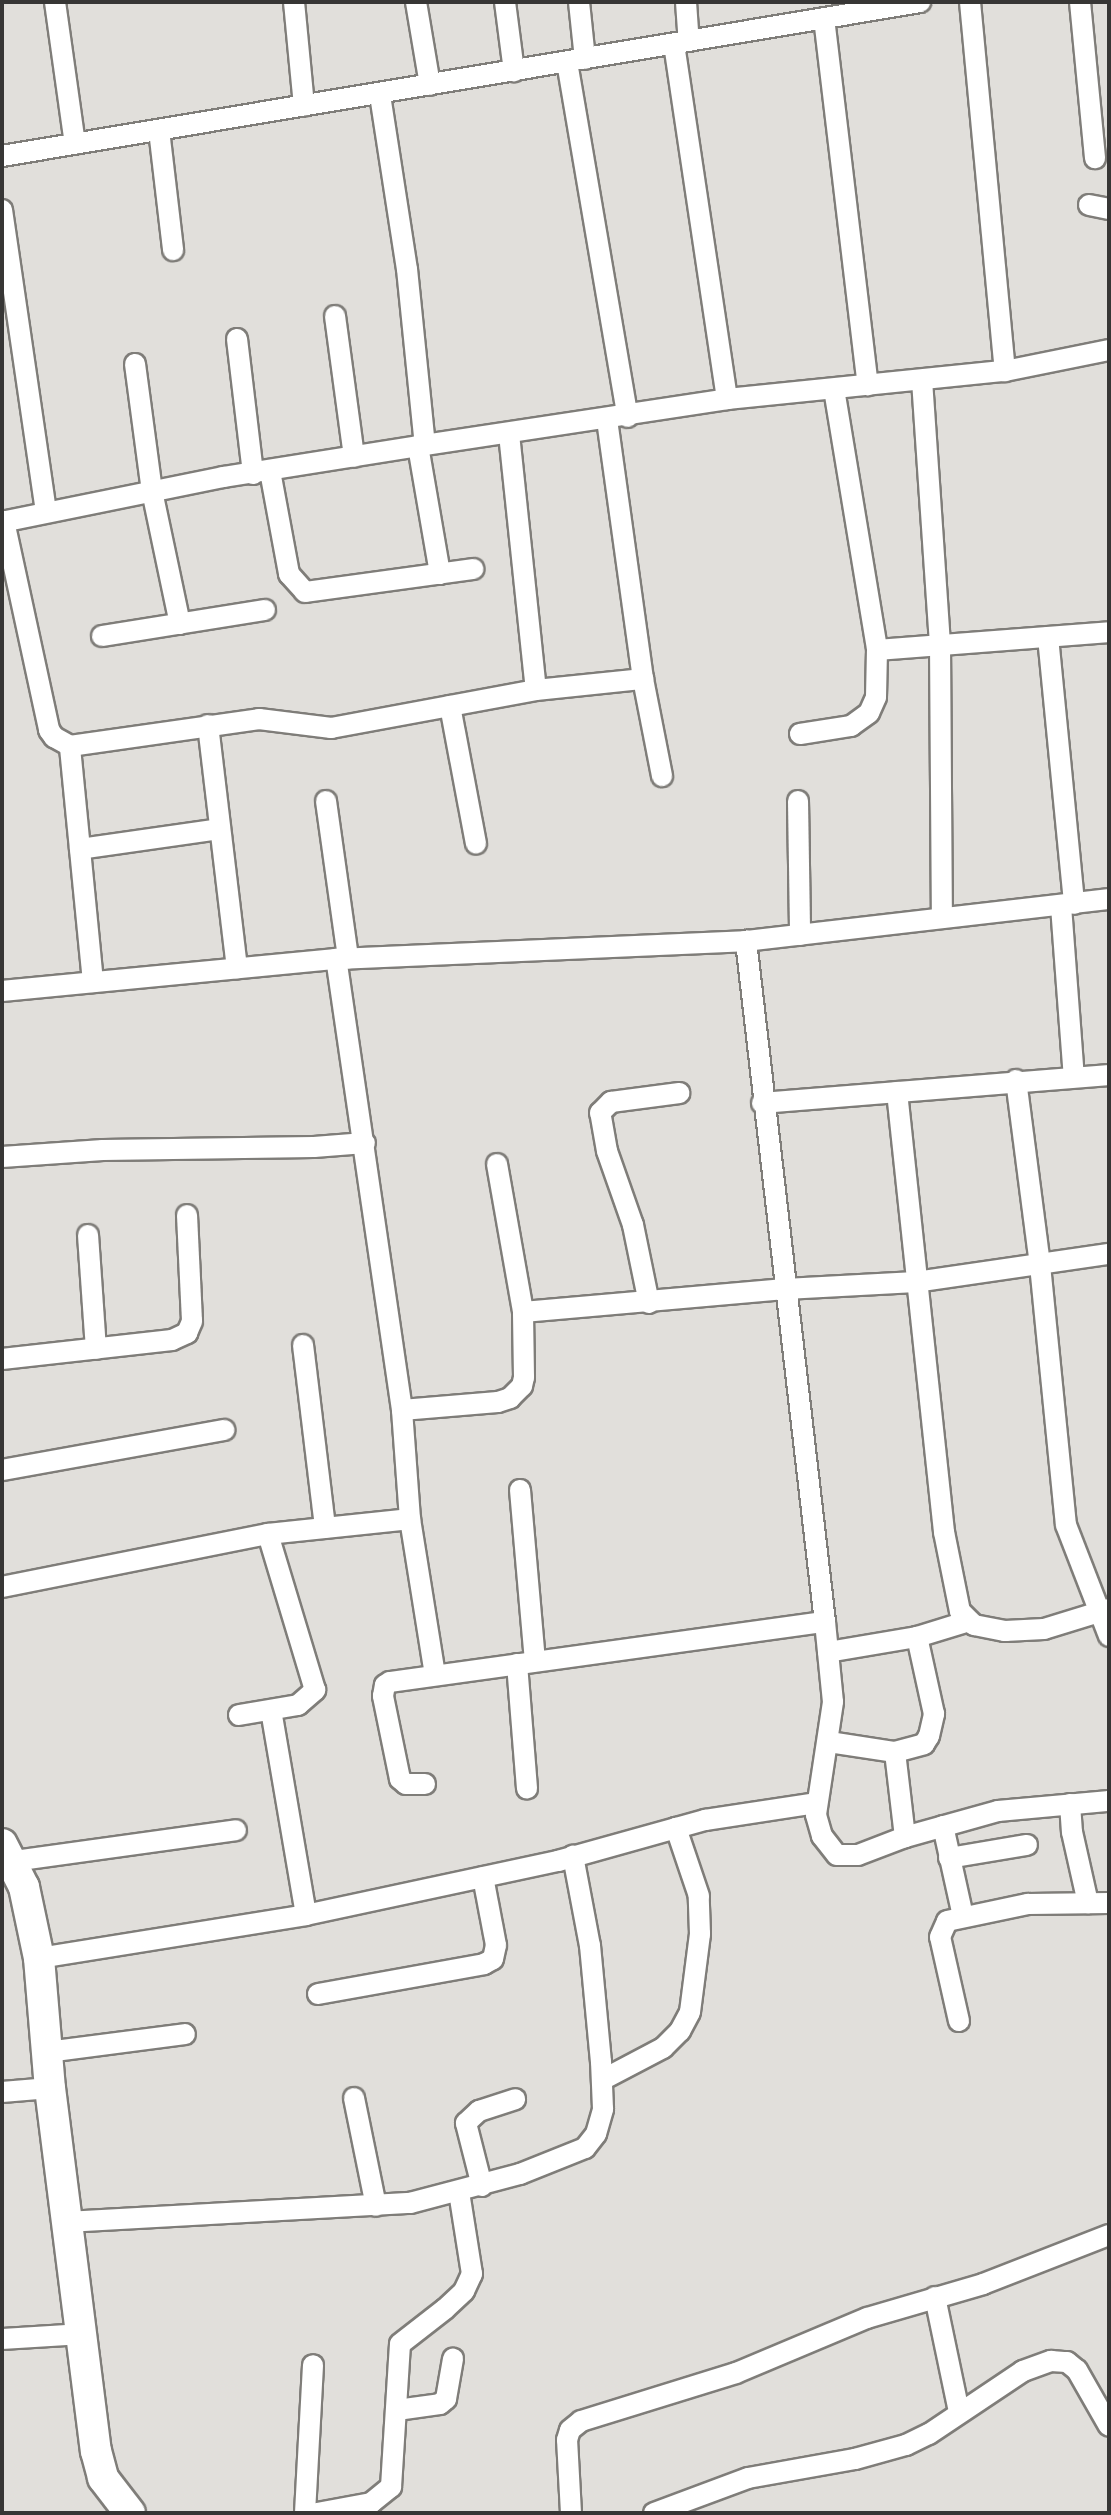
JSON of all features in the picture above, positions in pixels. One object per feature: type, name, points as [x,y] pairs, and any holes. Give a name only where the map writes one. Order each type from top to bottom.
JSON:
[{"type":"street","points":[[55,2],[75,144]]},
{"type":"street","points":[[294,2],[304,106]]},
{"type":"street","points":[[416,2],[430,85]]},
{"type":"street","points":[[505,2],[514,71]]},
{"type":"street","points":[[579,2],[576,60],[628,417]]},
{"type":"street","points":[[686,2],[682,43],[727,399]]},
{"type":"street","points":[[2,156],[920,2]]},
{"type":"street","points":[[970,2],[1005,371]]},
{"type":"street","points":[[1080,2],[1095,158]]},
{"type":"street","points":[[824,18],[868,385]]},
{"type":"street","points":[[380,95],[407,269],[422,446],[440,574]]},
{"type":"street","points":[[159,130],[173,250]]},
{"type":"street","points":[[2,210],[9,313],[46,511]]},
{"type":"street","points":[[335,316],[354,457]]},
{"type":"street","points":[[237,339],[261,473],[289,574],[305,592],[473,569]]},
{"type":"street","points":[[643,679],[536,690],[331,728],[259,719],[70,746],[54,737],[49,730],[3,521],[152,491],[422,446],[628,417],[727,399],[1005,371],[1109,350]]},
{"type":"street","points":[[135,364],[152,491],[180,624]]},
{"type":"street","points":[[922,380],[940,644],[942,918]]},
{"type":"street","points":[[800,734],[851,726],[869,713],[876,697],[877,650],[834,389]]},
{"type":"street","points":[[607,419],[643,679],[662,776]]},
{"type":"street","points":[[509,434],[536,690]]},
{"type":"street","points":[[102,636],[265,610]]},
{"type":"street","points":[[877,650],[1109,632]]},
{"type":"street","points":[[1048,637],[1067,905],[1074,1077]]},
{"type":"street","points":[[450,706],[476,844]]},
{"type":"street","points":[[208,725],[237,968]]},
{"type":"street","points":[[70,746],[93,982]]},
{"type":"street","points":[[326,801],[365,1143],[402,1410],[410,1519],[435,1675]]},
{"type":"street","points":[[798,801],[800,935]]},
{"type":"street","points":[[80,849],[220,829]]},
{"type":"street","points":[[2,991],[342,958],[746,941],[1109,899]]},
{"type":"street","points":[[746,941],[762,1103],[833,1702],[829,1742],[816,1803],[818,1827],[837,1855],[858,1855],[905,1837],[998,1811],[1107,1801]]},
{"type":"street","points":[[762,1103],[1016,1080],[1109,1075]]},
{"type":"street","points":[[1016,1080],[1040,1265],[1066,1525],[1104,1611],[1109,1636]]},
{"type":"street","points":[[897,1092],[944,1532],[955,1599],[969,1621],[983,1629],[1005,1631],[1044,1629],[1104,1611]]},
{"type":"street","points":[[649,1303],[633,1225],[607,1151],[600,1113],[611,1102],[679,1093]]},
{"type":"street","points":[[2,1157],[103,1150],[314,1147],[365,1143]]},
{"type":"street","points":[[402,1410],[498,1402],[510,1398],[522,1386],[523,1312],[497,1164]]},
{"type":"street","points":[[2,1359],[172,1340],[187,1333],[192,1321],[187,1215]]},
{"type":"street","points":[[88,1235],[96,1349]]},
{"type":"street","points":[[523,1312],[785,1289],[916,1282],[1109,1254]]},
{"type":"street","points":[[303,1345],[325,1528]]},
{"type":"street","points":[[2,1470],[224,1430]]},
{"type":"street","points":[[520,1490],[527,1789]]},
{"type":"street","points":[[2,1587],[268,1534],[410,1519]]},
{"type":"street","points":[[239,1715],[298,1705],[315,1690],[268,1534]]},
{"type":"street","points":[[828,1652],[917,1637],[969,1621]]},
{"type":"street","points":[[425,1784],[406,1784],[400,1779],[383,1696],[385,1685],[390,1682],[825,1622]]},
{"type":"street","points":[[829,1742],[895,1752],[924,1744],[934,1714],[917,1637]]},
{"type":"street","points":[[271,1710],[306,1915]]},
{"type":"street","points":[[895,1752],[905,1837]]},
{"type":"street","points":[[39,1958],[306,1915],[573,1856],[705,1820],[816,1803]]},
{"type":"street","points":[[959,2021],[940,1937],[947,1921],[1028,1904],[1099,1903],[1070,1804]]},
{"type":"street","points":[[943,1826],[963,1916]]},
{"type":"street","points":[[602,2080],[663,2048],[680,2031],[690,2012],[700,1934],[699,1896],[676,1828]]},
{"type":"street","points":[[130,2513],[103,2478],[90,2416],[50,2088],[39,1958],[24,1887],[8,1853],[236,1830]]},
{"type":"street","points":[[949,1858],[1027,1845]]},
{"type":"street","points":[[67,2222],[376,2206],[482,2186],[585,2148],[596,2134],[603,2109],[602,2080],[590,1946],[573,1856]]},
{"type":"street","points":[[318,1994],[484,1964],[493,1959],[496,1945],[483,1877]]},
{"type":"street","points":[[47,2052],[185,2034]]},
{"type":"street","points":[[2,2092],[50,2088]]},
{"type":"street","points":[[354,2098],[376,2206]]},
{"type":"street","points":[[482,2186],[466,2123],[479,2111],[515,2099]]},
{"type":"street","points":[[317,2513],[371,2503],[391,2487],[400,2344],[445,2309],[470,2283],[472,2274],[459,2192]]},
{"type":"street","points":[[571,2513],[567,2440],[570,2430],[581,2421],[736,2373],[867,2318],[983,2284],[1109,2235]]},
{"type":"street","points":[[935,2297],[959,2412]]},
{"type":"street","points":[[2,2339],[81,2334]]},
{"type":"street","points":[[397,2410],[440,2404],[446,2399],[453,2359]]},
{"type":"street","points":[[654,2513],[748,2478],[855,2459],[906,2445],[929,2434],[1023,2371],[1051,2361],[1067,2362],[1077,2370],[1109,2426]]},
{"type":"street","points":[[305,2513],[313,2365]]}]
